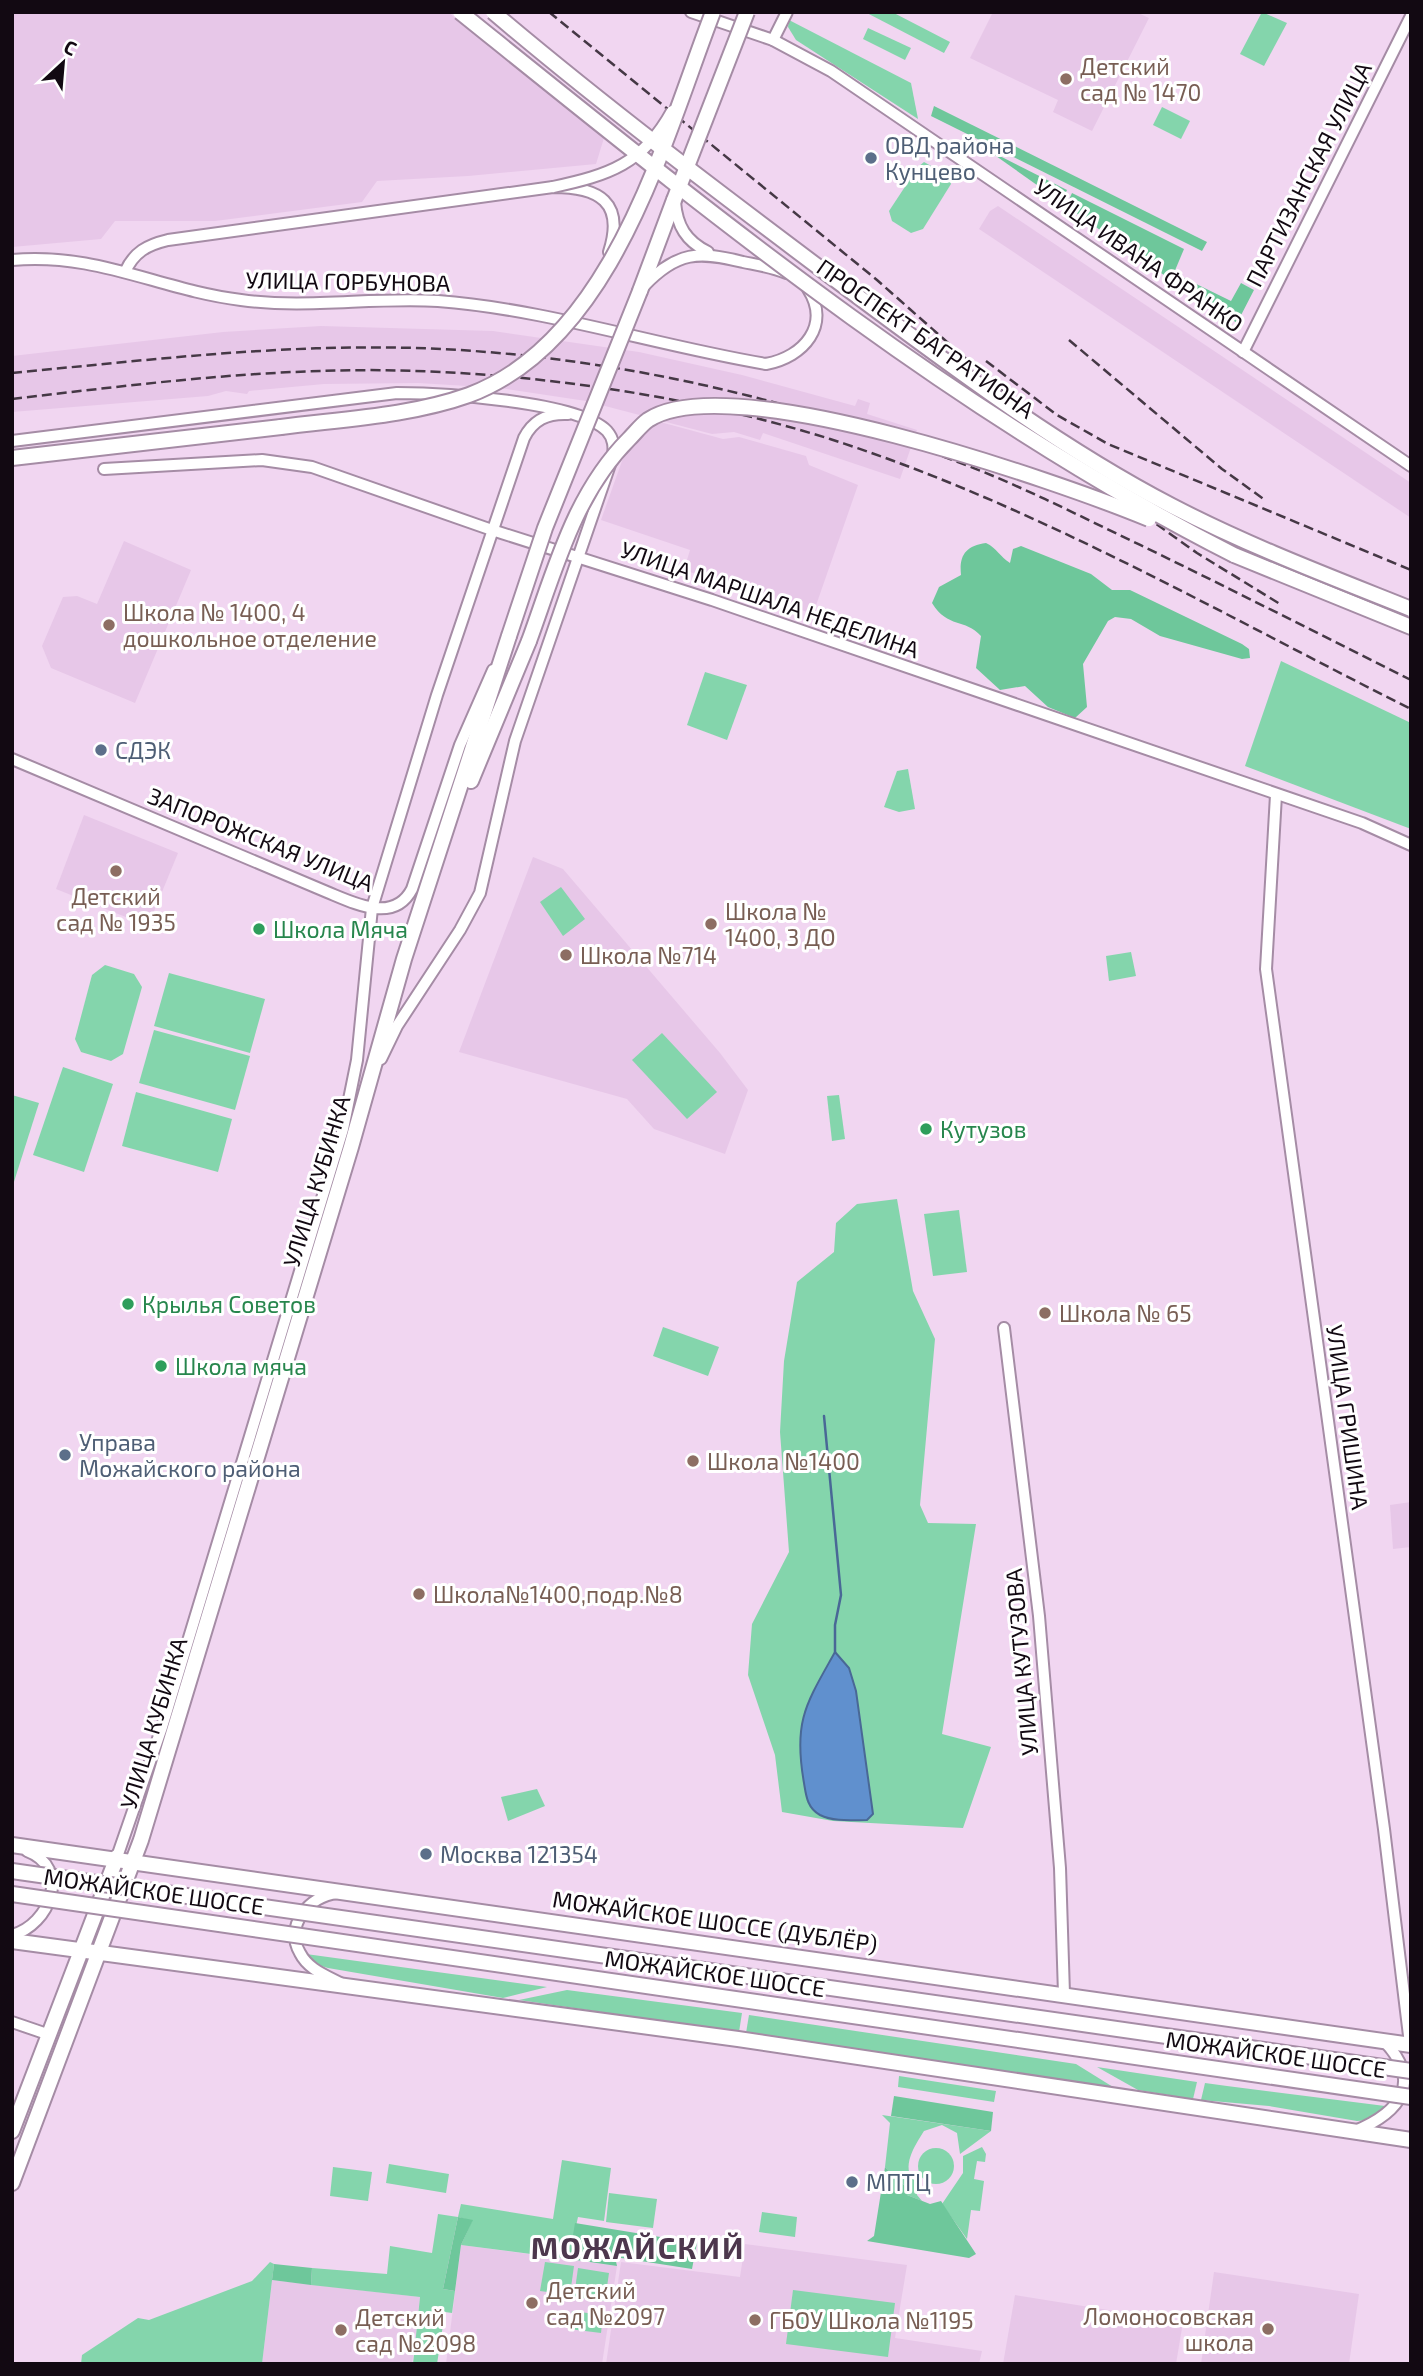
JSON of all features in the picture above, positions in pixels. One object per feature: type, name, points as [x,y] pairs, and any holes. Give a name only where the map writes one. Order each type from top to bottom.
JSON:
[{"type":"main road","name":"ПРОСПЕКТ БАГРАТИОНА","points":[[460,12],[748,239],[910,357],[1069,465],[1234,555],[1411,627]]},
{"type":"main road","name":"ПРОСПЕКТ БАГРАТИОНА","points":[[493,12],[793,248],[921,344],[1079,453],[1173,507],[1296,563],[1411,609]]},
{"type":"main road","name":"УЛИЦА КУБИНКА","points":[[12,2183],[135,1860],[363,1104],[404,959],[502,655],[545,528],[747,12]]},
{"type":"main road","points":[[12,458],[281,427],[436,405],[472,394],[513,372],[547,347],[565,329],[602,278],[637,209],[686,83],[705,13]]},
{"type":"main road","points":[[441,846],[501,714],[575,516],[591,485],[648,420],[676,410],[709,406],[798,415],[973,456],[1074,489],[1234,555]]},
{"type":"main road","name":"МОЖАЙСКОЕ ШОССЕ (ДУБЛЁР)","points":[[12,1845],[117,1857],[1410,2044]]},
{"type":"main road","points":[[12,2131],[117,1857]]},
{"type":"main road","name":"МОЖАЙСКОЕ ШОССЕ","points":[[12,1871],[1411,2071]]},
{"type":"main road","name":"МОЖАЙСКОЕ ШОССЕ","points":[[12,1894],[1411,2097]]},
{"type":"main road","points":[[12,1941],[865,2057],[1411,2140]]},
{"type":"street","points":[[773,40],[786,12]]},
{"type":"street","name":"УЛИЦА ИВАНА ФРАНКО","points":[[705,13],[730,24]]},
{"type":"street","name":"УЛИЦА ИВАНА ФРАНКО","points":[[705,13],[773,40],[831,71],[1411,466]]},
{"type":"street","name":"ПАРТИЗАНСКАЯ УЛИЦА","points":[[1243,352],[1411,16]]},
{"type":"street","points":[[125,272],[130,260],[148,245],[168,240],[553,187],[598,177],[630,162],[650,143],[686,83]]},
{"type":"street","points":[[553,187],[593,191],[610,207],[613,240],[602,278]]},
{"type":"street","points":[[674,200],[676,218],[686,237],[714,255]]},
{"type":"street","points":[[640,291],[668,263],[696,254],[714,255]]},
{"type":"street","name":"УЛИЦА ГОРБУНОВА","points":[[12,260],[59,258],[240,300],[268,303],[437,301],[488,307],[766,364],[784,361],[802,350],[813,335],[818,315],[814,299],[806,286],[779,270],[714,255]]},
{"type":"street","points":[[12,440],[375,395],[433,393],[517,403],[568,414],[601,426],[610,434],[614,445],[515,741],[486,866],[472,910],[397,1026],[363,1104]]},
{"type":"street","points":[[517,403],[525,408],[524,438]]},
{"type":"street","points":[[117,1857],[162,1727],[343,1129],[357,1060],[372,908],[492,530],[524,438],[530,425],[541,418],[568,414]]},
{"type":"street","name":"УЛИЦА МАРШАЛА НЕДЕЛИНА","points":[[104,469],[262,460],[312,467],[1362,823],[1411,845]]},
{"type":"street","name":"ЗАПОРОЖСКАЯ УЛИЦА","points":[[12,759],[327,892],[372,908],[397,907],[412,889],[460,745],[502,655]]},
{"type":"street","name":"УЛИЦА ГРИШИНА","points":[[1276,795],[1266,969],[1384,1829],[1410,2044]]},
{"type":"street","name":"УЛИЦА КУТУЗОВА","points":[[1004,1328],[1041,1629],[1060,1868],[1064,1994]]},
{"type":"street","points":[[12,1845],[45,1861],[52,1873],[53,1890],[48,1906],[38,1921],[25,1931],[12,1935]]},
{"type":"street","points":[[346,1986],[313,1969],[300,1954],[295,1941],[296,1925],[303,1912],[316,1900],[330,1894],[350,1892]]},
{"type":"street","points":[[12,2022],[50,2035]]},
{"type":"street","points":[[1355,2131],[1392,2113],[1406,2091],[1407,2069],[1402,2059],[1383,2040]]},
{"type":"shaded area","points":[[12,12],[448,12],[604,138],[596,164],[377,181],[362,202],[215,221],[115,221],[101,239],[12,247]]},
{"type":"shaded area","name":"Детский сад № 1470","points":[[993,12],[1136,12],[1149,18],[1092,131],[1053,112],[1058,100],[970,58]]},
{"type":"shaded area","points":[[998,206],[1411,483],[1411,518],[979,229],[990,211]]},
{"type":"shaded area","points":[[321,326],[493,331],[639,352],[742,375],[855,406],[858,399],[870,403],[867,414],[917,430],[900,479],[763,433],[760,440],[734,432],[712,434],[586,401],[500,388],[418,383],[324,384],[249,391],[247,394],[226,391],[208,396],[12,412],[12,356],[223,332]]},
{"type":"shaded area","points":[[638,416],[723,439],[739,437],[806,456],[809,465],[858,485],[813,614],[684,570],[690,550],[601,520]]},
{"type":"shaded area","name":"Школа № 1400, 4 дошкольное отделение","points":[[124,541],[191,570],[135,703],[51,668],[42,646],[63,597],[77,596],[97,604]]},
{"type":"shaded area","name":"Детский сад № 1935","points":[[84,815],[178,853],[148,926],[56,889]]},
{"type":"shaded area","name":"Школа №714","points":[[533,857],[563,869],[720,1053],[748,1090],[725,1154],[654,1129],[627,1099],[459,1052]]},
{"type":"shaded area","points":[[1411,1502],[1411,1547],[1393,1549],[1390,1505]]},
{"type":"shaded area","name":"ГБОУ Школа №1195","points":[[745,2244],[907,2265],[895,2338],[982,2351],[979,2364],[606,2364],[621,2262],[740,2277]]},
{"type":"shaded area","name":"Детский сад №2097","points":[[461,2245],[617,2266],[602,2364],[446,2364]]},
{"type":"shaded area","points":[[1214,2272],[1359,2294],[1349,2364],[1201,2364]]},
{"type":"shaded area","name":"Детский сад №2098","points":[[272,2280],[420,2297],[412,2364],[262,2364]]},
{"type":"shaded area","name":"ГБОУ Школа №1195","points":[[1015,2295],[1183,2322],[1176,2364],[1003,2364]]},
{"type":"green space","points":[[865,12],[892,12],[950,42],[944,53]]},
{"type":"green space","points":[[1262,12],[1287,23],[1264,66],[1240,54]]},
{"type":"green space","points":[[789,20],[911,83],[918,119],[796,40],[788,27]]},
{"type":"green space","points":[[868,28],[911,48],[905,60],[863,39]]},
{"type":"green space","points":[[934,106],[1207,242],[1202,251],[931,116]]},
{"type":"green space","points":[[1162,107],[1190,121],[1181,139],[1153,125]]},
{"type":"green space","points":[[986,149],[1067,190],[1061,202]]},
{"type":"green space","points":[[924,162],[949,176],[951,184],[923,229],[911,233],[892,221],[889,211]]},
{"type":"green space","points":[[1072,193],[1184,249],[1171,280],[1066,206]]},
{"type":"green space","points":[[1184,278],[1231,301],[1241,283],[1254,290],[1237,323],[1175,282]]},
{"type":"green space","points":[[986,543],[1010,563],[1013,549],[1021,546],[1091,574],[1112,590],[1130,590],[1242,644],[1249,649],[1250,658],[1242,659],[1160,636],[1131,619],[1115,617],[1108,621],[1083,664],[1087,707],[1075,718],[1048,707],[1025,686],[1000,690],[976,668],[981,636],[975,630],[944,617],[932,603],[939,587],[961,575],[962,557],[968,549]]},
{"type":"green space","points":[[1281,661],[1411,723],[1411,829],[1245,766]]},
{"type":"green space","points":[[705,672],[747,685],[727,740],[687,725]]},
{"type":"green space","points":[[908,769],[915,809],[899,812],[884,807],[897,771]]},
{"type":"green space","points":[[561,887],[585,919],[563,936],[540,902]]},
{"type":"green space","points":[[1131,952],[1136,976],[1109,981],[1106,956]]},
{"type":"green space","points":[[105,965],[134,974],[142,987],[123,1054],[111,1061],[81,1052],[75,1039],[92,975]]},
{"type":"green space","points":[[169,973],[265,999],[250,1053],[154,1026]]},
{"type":"green space","points":[[154,1030],[250,1056],[235,1110],[139,1083]]},
{"type":"green space","points":[[662,1033],[717,1092],[687,1119],[632,1060]]},
{"type":"green space","points":[[63,1067],[113,1084],[84,1172],[33,1155]]},
{"type":"green space","points":[[136,1092],[232,1119],[218,1172],[122,1146]]},
{"type":"green space","points":[[12,1095],[39,1103],[12,1188]]},
{"type":"green space","points":[[839,1095],[845,1139],[832,1141],[827,1096]]},
{"type":"green space","points":[[897,1199],[913,1291],[935,1339],[920,1505],[928,1523],[976,1524],[942,1734],[991,1747],[963,1828],[833,1821],[782,1812],[775,1755],[748,1675],[752,1624],[789,1552],[780,1432],[784,1361],[797,1282],[834,1252],[836,1223],[857,1204]]},
{"type":"green space","points":[[959,1210],[967,1272],[933,1276],[924,1214]]},
{"type":"green space","points":[[663,1327],[719,1347],[708,1376],[653,1356]]},
{"type":"green space","points":[[537,1789],[545,1806],[508,1821],[501,1797]]},
{"type":"green space","points":[[306,1954],[547,1987],[503,1998],[328,1968],[318,1965]]},
{"type":"green space","points":[[567,1990],[742,2013],[739,2032],[519,2000]]},
{"type":"green space","points":[[749,2015],[1076,2064],[1113,2087],[746,2033]]},
{"type":"green space","points":[[1097,2067],[1197,2082],[1193,2099],[1138,2090]]},
{"type":"green space","points":[[899,2076],[996,2091],[994,2102],[898,2087]]},
{"type":"green space","points":[[1205,2083],[1393,2107],[1369,2120],[1357,2121],[1269,2106],[1201,2100]]},
{"type":"green space","points":[[894,2096],[993,2112],[991,2131],[891,2116]]},
{"type":"green space","points":[[882,2115],[991,2131],[960,2154],[957,2133],[942,2125],[924,2131],[909,2163],[917,2195],[922,2201],[907,2195],[905,2186],[885,2167],[890,2123]]},
{"type":"green space","points":[[982,2147],[986,2154],[985,2162],[977,2161],[974,2179],[984,2181],[980,2211],[971,2210],[967,2239],[942,2204],[963,2173],[963,2156]]},
{"type":"green space","points":[[936,2148],[949,2153],[954,2166],[949,2179],[936,2184],[923,2179],[918,2166],[923,2153]]},
{"type":"green space","points":[[562,2160],[611,2168],[604,2221],[578,2217],[569,2259],[461,2245],[472,2221],[458,2217],[461,2204],[553,2219]]},
{"type":"green space","points":[[389,2164],[449,2174],[446,2193],[386,2183]]},
{"type":"green space","points":[[333,2167],[372,2172],[368,2201],[330,2196]]},
{"type":"green space","points":[[885,2167],[905,2186],[907,2195],[930,2204],[941,2201],[976,2254],[969,2258],[867,2241],[874,2236]]},
{"type":"green space","points":[[609,2193],[657,2199],[653,2228],[606,2222]]},
{"type":"green space","points":[[762,2212],[797,2217],[795,2237],[759,2232]]},
{"type":"green space","points":[[438,2214],[458,2217],[443,2289],[455,2291],[452,2313],[445,2312],[437,2364],[413,2364],[420,2297],[311,2285],[312,2268],[387,2274],[390,2246],[432,2253]]},
{"type":"green space","points":[[458,2217],[473,2220],[461,2245],[455,2291],[443,2289]]},
{"type":"green space","points":[[575,2223],[697,2243],[692,2269],[615,2257],[617,2266],[569,2259]]},
{"type":"green space","points":[[270,2262],[274,2264],[262,2364],[81,2364],[82,2355],[138,2318],[149,2320],[252,2281]]},
{"type":"green space","points":[[545,2262],[574,2266],[570,2295],[540,2291]]},
{"type":"green space","points":[[274,2264],[312,2268],[311,2285],[272,2280]]},
{"type":"green space","points":[[578,2268],[609,2273],[605,2301],[574,2297]]},
{"type":"green space","points":[[793,2290],[895,2303],[888,2357],[786,2344]]},
{"type":"green space","points":[[572,2311],[603,2315],[601,2333],[569,2329]]},
{"type":"water","points":[[835,1652],[849,1668],[856,1691],[873,1814],[867,1820],[837,1820],[820,1815],[810,1805],[806,1792],[801,1762],[801,1728],[816,1686]]},
{"type":"waterway","points":[[824,1416],[841,1595],[835,1625],[835,1652]]},
{"type":"railway","points":[[549,12],[877,280],[1138,511],[1197,553],[1280,604]]},
{"type":"railway","points":[[1069,340],[1222,469],[1265,500]]},
{"type":"railway","points":[[12,373],[164,358],[365,347],[488,352],[561,360],[704,385],[844,423],[981,471],[1058,505],[1411,680]]},
{"type":"railway","points":[[986,361],[1057,415],[1108,444],[1411,570]]},
{"type":"railway","points":[[12,399],[243,375],[382,370],[446,372],[578,384],[708,407],[830,439],[980,495],[1125,563],[1411,709]]},
{"type":"place","name":"Детский сад № 1470","points":[[1066,79]]},
{"type":"place","name":"ОВД района Кунцево","points":[[871,158]]},
{"type":"place","name":"Школа № 1400, 4 дошкольное отделение","points":[[109,625]]},
{"type":"place","name":"СДЭК","points":[[101,750]]},
{"type":"place","name":"Детский сад № 1935","points":[[116,871]]},
{"type":"place","name":"Школа № 1400, 3 ДО","points":[[711,924]]},
{"type":"place","name":"Школа Мяча","points":[[259,929]]},
{"type":"place","name":"Школа №714","points":[[566,955]]},
{"type":"place","name":"Кутузов","points":[[926,1129]]},
{"type":"place","name":"Крылья Советов","points":[[128,1304]]},
{"type":"place","name":"Школа № 65","points":[[1045,1313]]},
{"type":"place","name":"Школа мяча","points":[[161,1366]]},
{"type":"place","name":"Управа Можайского района","points":[[65,1455]]},
{"type":"place","name":"Школа №1400","points":[[693,1461]]},
{"type":"place","name":"Школа№1400,подр.№8","points":[[419,1594]]},
{"type":"place","name":"Москва 121354","points":[[426,1854]]},
{"type":"place","name":"МПТЦ","points":[[852,2182]]},
{"type":"place","name":"Детский сад №2097","points":[[532,2303]]},
{"type":"place","name":"ГБОУ Школа №1195","points":[[755,2320]]},
{"type":"place","name":"Ломоносовская школа","points":[[1268,2329]]},
{"type":"place","name":"Детский сад №2098","points":[[341,2330]]},
{"type":"district","name":"МОЖАЙСКИЙ","points":[[638,2247]]}]
